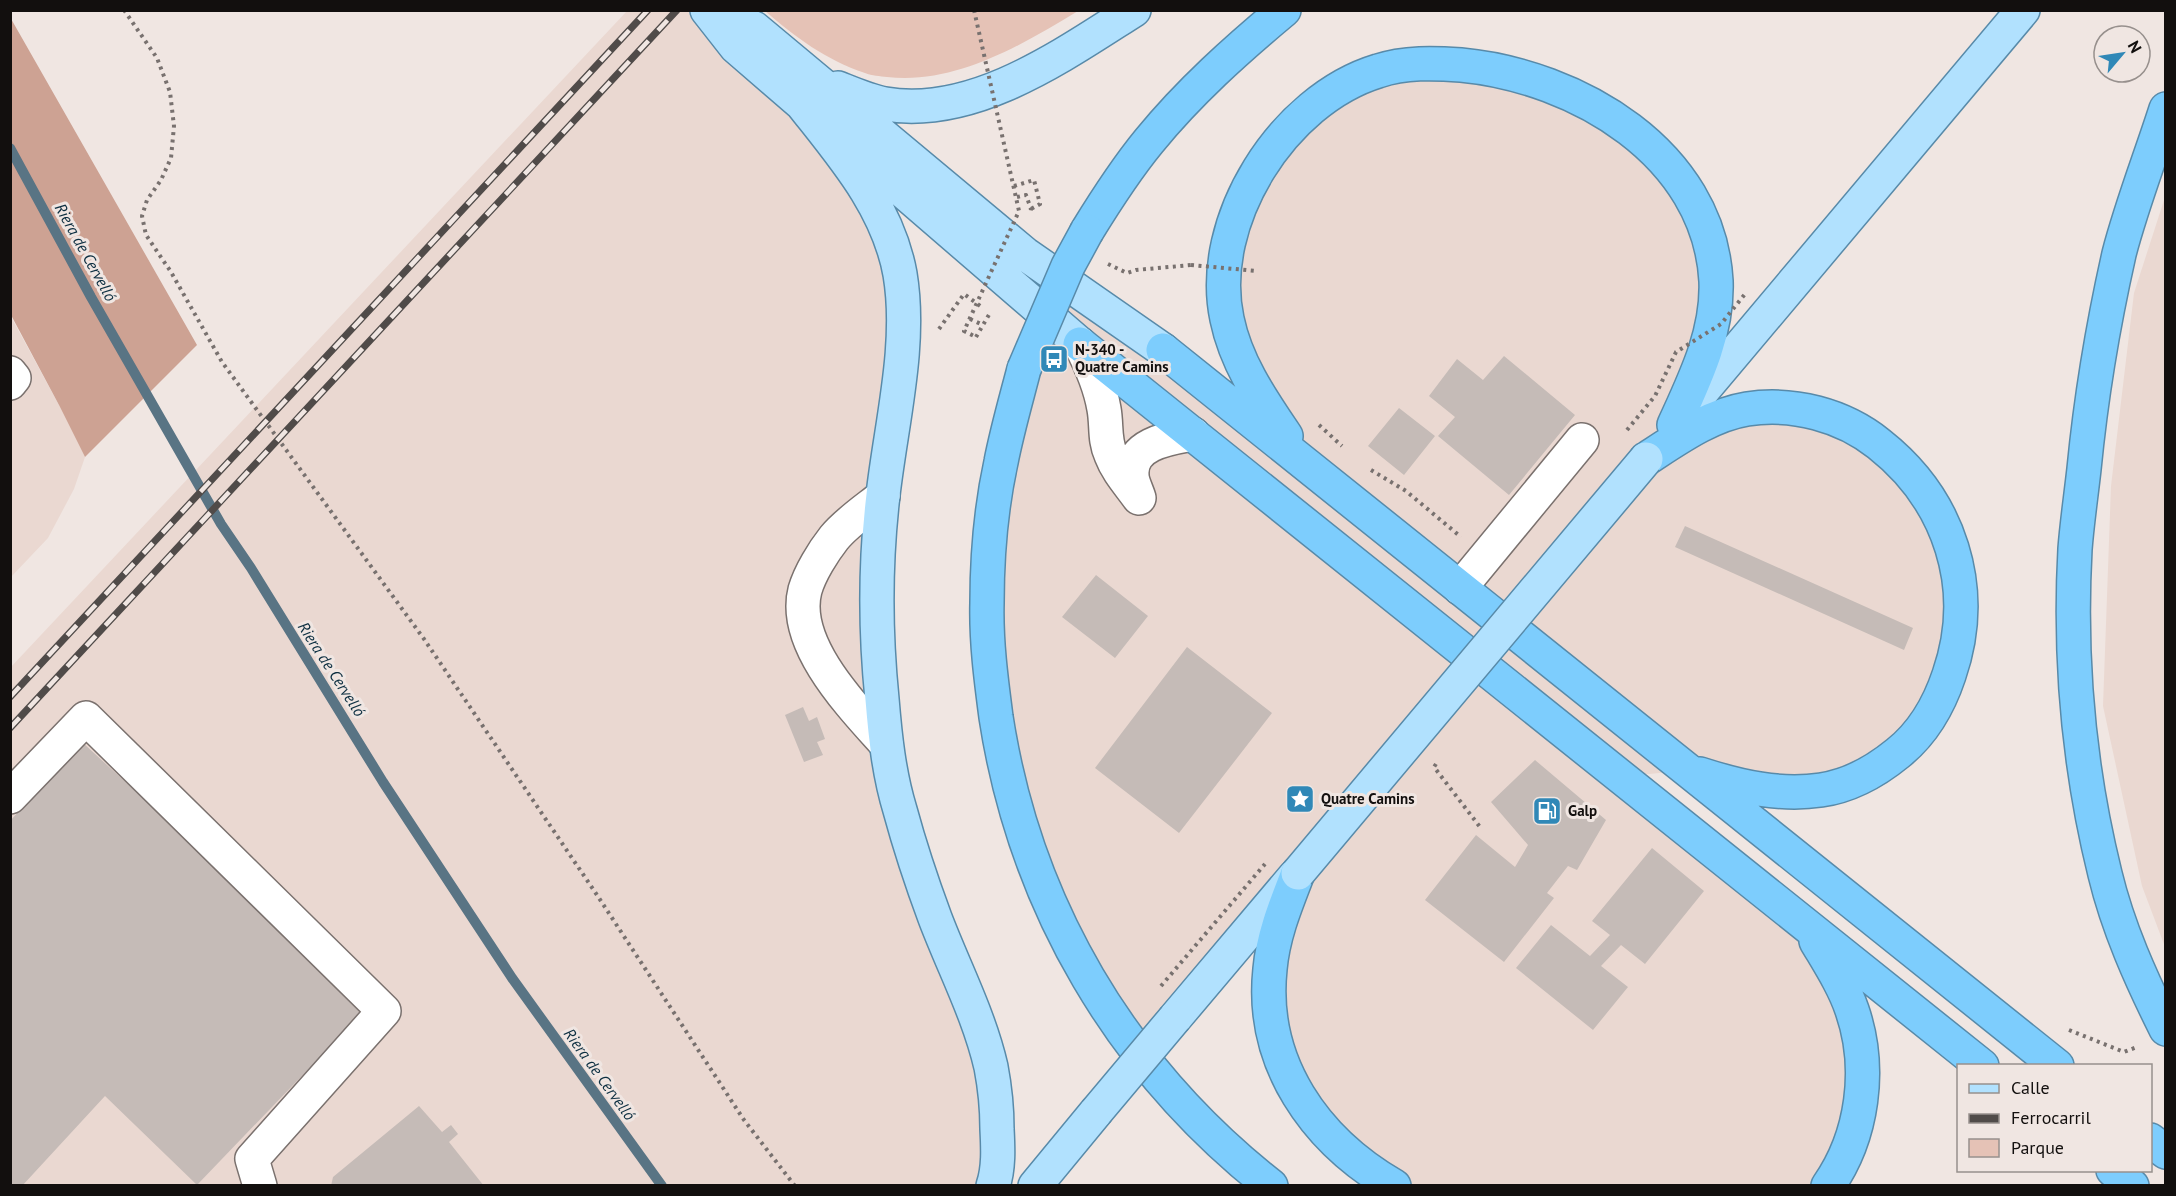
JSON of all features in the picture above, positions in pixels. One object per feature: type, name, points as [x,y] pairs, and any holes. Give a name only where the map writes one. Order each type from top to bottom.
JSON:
[{"type":"highway","points":[[1271,1185],[1241,1162],[1192,1116],[1130,1042],[1068,943],[1040,881],[1016,812],[1000,742],[990,674],[987,604],[990,534],[1001,463],[1024,369],[1068,266],[1087,231],[1149,141],[1193,92],[1239,48],[1284,10]]},
{"type":"highway","points":[[1305,464],[1258,396],[1238,358],[1227,319],[1223,284],[1226,254],[1234,220],[1266,157],[1290,127],[1317,104],[1348,83],[1378,70],[1413,64],[1482,67],[1547,84],[1591,104],[1629,128],[1659,154],[1683,183],[1699,215],[1710,246],[1716,280],[1715,310],[1712,330],[1702,363],[1674,425]]},
{"type":"highway","points":[[2166,109],[2120,252],[2092,393],[2075,550],[2074,656],[2079,727],[2090,803],[2105,875],[2123,933],[2147,991],[2166,1029]]},
{"type":"highway","points":[[1080,344],[1981,1064]]},
{"type":"highway","points":[[1163,350],[2056,1064]]},
{"type":"highway","points":[[1646,459],[1688,432],[1721,417],[1747,409],[1804,410],[1837,418],[1867,434],[1897,458],[1919,482],[1938,513],[1951,543],[1958,570],[1961,627],[1955,659],[1943,694],[1930,717],[1910,743],[1882,766],[1853,781],[1823,790],[1786,793],[1733,785],[1687,770]]},
{"type":"highway","points":[[1298,873],[1280,920],[1270,967],[1268,998],[1273,1035],[1282,1066],[1318,1123],[1340,1146],[1367,1168],[1394,1185]]},
{"type":"highway","points":[[1806,924],[1835,973],[1852,1011],[1862,1051],[1862,1097],[1852,1138],[1838,1170],[1828,1185]]},
{"type":"highway","points":[[2152,1141],[2166,1152]]},
{"type":"highway","points":[[2116,1172],[2132,1185]]},
{"type":"main road","points":[[707,10],[736,47],[806,89],[1025,254],[1163,350]]},
{"type":"main road","points":[[714,10],[754,28],[806,89],[1080,344]]},
{"type":"main road","points":[[806,89],[834,87],[885,104],[912,106],[947,102],[979,94],[1051,62],[1134,10]]},
{"type":"main road","points":[[1035,1185],[2023,10]]},
{"type":"main road","points":[[806,89],[878,209],[900,273],[903,316],[902,354],[883,496],[877,567],[877,637],[886,744],[899,807],[916,863],[960,978],[990,1066],[996,1102],[998,1137],[997,1174],[993,1185]]},
{"type":"lane","points":[[1080,344],[1099,382],[1110,454],[1119,471],[1139,498],[1132,476],[1133,465],[1139,454],[1160,441],[1193,434]]},
{"type":"lane","points":[[10,373],[14,378],[10,383]]},
{"type":"lane","points":[[1460,588],[1582,440]]},
{"type":"lane","points":[[883,496],[835,537],[818,562],[805,590],[804,609],[808,633],[823,665],[846,699],[886,744]]},
{"type":"lane","points":[[10,797],[86,718],[384,1011],[252,1159],[260,1185]]},
{"type":"path","points":[[124,10],[157,58],[170,92],[174,126],[171,158],[161,180],[147,200],[142,216],[146,235],[171,272],[222,362],[424,639],[597,894],[744,1120],[795,1185]]},
{"type":"path","points":[[974,10],[1019,211],[964,331],[976,338],[990,312]]},
{"type":"path","points":[[1014,186],[1034,180],[1040,204],[1031,208],[1026,195],[1017,197]]},
{"type":"path","points":[[1102,260],[1127,273],[1136,270],[1191,266],[1257,271]]},
{"type":"path","points":[[934,337],[964,294],[1000,319]]},
{"type":"path","points":[[970,319],[983,325]]},
{"type":"path","points":[[1316,421],[1347,451]]},
{"type":"path","points":[[1364,465],[1406,491],[1485,557]]},
{"type":"path","points":[[1441,759],[1434,767],[1480,827]]},
{"type":"path","points":[[2063,1028],[2124,1052]]},
{"type":"shaded area","points":[[627,11],[707,11],[890,241],[880,682],[960,978],[993,1185],[11,1185],[10,668]]},
{"type":"shaded area","points":[[10,17],[197,345],[85,457],[11,315]]},
{"type":"shaded area","points":[[1413,64],[1591,104],[1699,215],[1702,363],[1721,417],[1867,434],[1951,543],[1943,694],[1853,781],[1687,770],[1622,777],[1806,924],[1862,1051],[1828,1185],[1394,1186],[1282,1066],[1280,920],[1144,1055],[1016,812],[990,534],[1068,266],[1304,463],[1223,284],[1290,127]]},
{"type":"shaded area","points":[[2165,197],[2165,947],[2142,886],[2103,706],[2111,486],[2134,293]]},
{"type":"shaded area","points":[[10,315],[85,457],[74,489],[48,538],[11,577]]},
{"type":"green space","points":[[765,11],[1078,11],[1034,37],[987,60],[938,75],[912,78],[873,75],[851,68],[812,47]]},
{"type":"building","points":[[1504,356],[1575,415],[1509,495],[1438,436],[1455,417],[1429,396],[1457,359],[1483,380]]},
{"type":"building","points":[[1399,408],[1435,436],[1404,475],[1368,446]]},
{"type":"building","points":[[1685,526],[1913,628],[1904,650],[1675,547]]},
{"type":"building","points":[[1096,575],[1148,616],[1115,658],[1062,617]]},
{"type":"building","points":[[1187,647],[1272,713],[1179,833],[1095,768]]},
{"type":"building","points":[[803,707],[809,721],[817,717],[825,739],[817,742],[823,755],[804,762],[785,715]]},
{"type":"building","points":[[82,742],[369,1006],[197,1185],[105,1096],[22,1186],[10,1186],[10,821]]},
{"type":"building","points":[[1535,760],[1606,820],[1577,870],[1568,866],[1547,893],[1554,898],[1504,962],[1425,900],[1476,835],[1515,867],[1528,845],[1491,802]]},
{"type":"building","points":[[1652,848],[1704,891],[1645,964],[1621,945],[1601,966],[1628,987],[1593,1030],[1516,968],[1551,925],[1590,956],[1610,935],[1592,921]]},
{"type":"building","points":[[419,1106],[442,1132],[451,1125],[458,1134],[449,1142],[484,1186],[331,1186],[333,1177]]},
{"type":"waterway","name":"Riera de Cervelló","points":[[10,148],[91,297],[221,524],[251,568],[383,782],[512,978],[662,1186]]},
{"type":"railway","points":[[10,697],[648,10]]},
{"type":"railway","points":[[10,728],[677,10]]},
{"type":"place","name":"N-340 - Quatre Camins","points":[[1054,359]]},
{"type":"place","name":"Quatre Camins","points":[[1300,799]]},
{"type":"place","name":"Galp","points":[[1547,811]]}]
